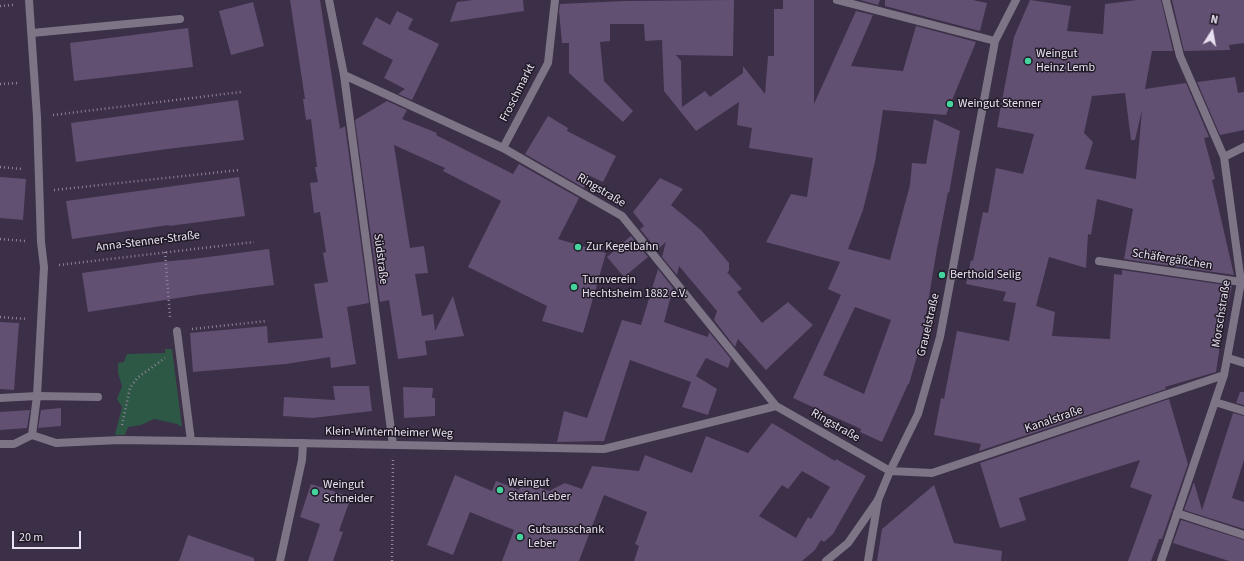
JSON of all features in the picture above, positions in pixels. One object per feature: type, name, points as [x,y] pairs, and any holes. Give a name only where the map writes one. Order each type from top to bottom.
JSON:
[{"type":"street","points":[[0,444],[14,444],[32,435],[37,396],[44,267],[41,242],[37,117],[29,0]]},
{"type":"street","points":[[329,0],[344,76]]},
{"type":"street","name":"Froschmarkt","points":[[503,148],[548,63],[555,0]]},
{"type":"street","points":[[837,0],[995,41]]},
{"type":"street","name":"Grauelstraße","points":[[826,561],[848,543],[878,500],[890,471],[918,414],[940,337],[995,41],[1016,0]]},
{"type":"street","name":"Morschstraße","points":[[1161,561],[1224,375],[1241,282],[1224,157],[1180,56],[1166,0]]},
{"type":"street","points":[[32,33],[180,19]]},
{"type":"street","name":"Ringstraße","points":[[344,76],[503,148],[622,216],[776,406],[890,471]]},
{"type":"street","name":"Südstraße","points":[[344,76],[393,445]]},
{"type":"street","points":[[1224,157],[1244,147]]},
{"type":"street","name":"Schäfergäßchen","points":[[1100,261],[1241,282]]},
{"type":"street","points":[[177,331],[191,441]]},
{"type":"street","points":[[1228,358],[1244,363]]},
{"type":"street","name":"Kanalstraße","points":[[890,471],[932,473],[1224,375]]},
{"type":"street","points":[[0,398],[37,396],[98,397]]},
{"type":"street","points":[[1215,402],[1244,411]]},
{"type":"street","name":"Klein-Winternheimer Weg","points":[[32,435],[56,443],[119,440],[604,449],[776,406]]},
{"type":"street","points":[[280,561],[302,460],[304,443]]},
{"type":"street","points":[[868,561],[878,500]]},
{"type":"street","points":[[1177,513],[1244,535]]},
{"type":"path","points":[[37,117],[241,92]]},
{"type":"path","points":[[0,167],[39,170]]},
{"type":"path","points":[[40,192],[240,170]]},
{"type":"path","points":[[0,239],[41,242]]},
{"type":"path","name":"Anna-Stenner-Straße","points":[[44,267],[254,242]]},
{"type":"path","points":[[0,317],[40,320]]},
{"type":"path","points":[[177,331],[267,321]]},
{"type":"path","points":[[119,440],[130,388]]},
{"type":"path","points":[[392,561],[393,445]]},
{"type":"green space","points":[[165,349],[172,349],[182,427],[177,424],[154,419],[141,425],[128,427],[125,435],[115,435],[122,407],[117,399],[122,386],[118,373],[118,363],[124,362],[127,354],[165,353]]},
{"type":"building","points":[[290,0],[320,0],[340,129],[345,126],[369,303],[347,307],[356,364],[331,368],[330,357],[286,364],[193,372],[190,333],[267,326],[268,343],[323,338],[314,284],[328,282],[323,253],[326,252],[320,212],[314,213],[310,183],[318,182],[315,167],[317,167],[311,119],[306,120],[303,99],[305,99]]},
{"type":"building","points":[[473,0],[523,0],[524,11],[450,22],[457,2]]},
{"type":"building","points":[[734,0],[733,56],[676,55],[681,61],[682,107],[705,91],[710,97],[743,73],[743,66],[765,94],[768,56],[774,56],[774,9],[783,9],[783,0],[814,0],[814,104],[856,11],[873,15],[851,66],[903,71],[916,26],[976,42],[946,115],[883,110],[875,162],[863,210],[848,249],[890,260],[910,185],[912,163],[926,164],[934,119],[960,131],[936,254],[922,339],[909,384],[882,442],[860,432],[861,429],[793,398],[841,295],[828,289],[840,262],[766,242],[791,194],[807,197],[813,158],[749,148],[752,128],[737,125],[739,102],[696,131],[664,91],[662,40],[645,41],[644,24],[610,24],[610,41],[600,42],[604,81],[633,111],[623,122],[569,73],[569,43],[562,43],[559,11],[560,4],[624,1]],"holes":[[[855,307],[891,320],[864,394],[823,375]]]},
{"type":"building","points":[[860,0],[880,0],[878,5]]},
{"type":"building","points":[[885,0],[973,0],[987,3],[980,31],[885,6]]},
{"type":"building","points":[[1030,0],[1071,6],[1067,31],[1103,34],[1105,4],[1137,0],[1161,0],[1173,51],[1152,51],[1145,89],[1186,83],[1209,137],[1204,138],[1215,179],[1212,180],[1234,275],[1124,259],[1133,209],[1097,199],[1091,235],[1088,234],[1086,268],[1049,257],[1036,306],[1055,312],[1052,336],[1110,339],[1114,274],[1122,275],[1122,270],[1232,286],[1223,325],[1216,372],[1165,387],[1166,389],[979,451],[981,444],[934,435],[941,398],[944,399],[957,331],[1009,341],[1016,303],[1003,301],[1006,292],[966,284],[971,260],[973,261],[983,212],[988,213],[996,168],[1023,174],[1034,134],[997,127],[1014,37]],"holes":[[[1125,93],[1131,140],[1135,140],[1142,110],[1136,179],[1085,169],[1093,142],[1084,133],[1092,96]]]},
{"type":"building","points":[[1172,0],[1244,0],[1244,43],[1229,45],[1230,50],[1184,51]]},
{"type":"building","points":[[253,2],[264,46],[231,55],[219,11]]},
{"type":"building","points":[[397,11],[413,19],[408,29],[439,44],[412,100],[398,94],[405,89],[384,78],[393,60],[362,44],[376,17],[390,25]]},
{"type":"building","points":[[188,28],[193,67],[74,81],[70,43]]},
{"type":"building","points":[[1235,77],[1238,93],[1244,92],[1244,130],[1220,135],[1197,82]]},
{"type":"building","points":[[238,100],[244,140],[76,162],[71,123]]},
{"type":"building","points":[[387,101],[407,110],[402,119],[437,133],[436,135],[513,174],[519,164],[579,198],[558,239],[606,253],[583,333],[542,321],[547,306],[468,267],[501,201],[443,171],[445,168],[394,145],[410,248],[424,246],[428,273],[415,274],[422,316],[433,314],[435,331],[453,296],[464,336],[425,341],[427,355],[398,359],[389,300],[380,302],[355,120]]},
{"type":"building","points":[[548,116],[568,128],[567,131],[616,156],[603,182],[590,176],[584,188],[525,154]]},
{"type":"building","points":[[0,177],[26,179],[23,220],[0,218]]},
{"type":"building","points":[[239,177],[245,216],[72,239],[66,201]]},
{"type":"building","points":[[660,178],[683,189],[671,205],[701,230],[729,263],[729,271],[727,272],[742,289],[737,292],[762,323],[788,302],[813,325],[766,370],[738,339],[735,347],[714,320],[717,311],[679,266],[677,275],[662,257],[666,242],[657,250],[640,229],[644,226],[633,212]]},
{"type":"building","points":[[631,236],[648,257],[624,277],[607,257]]},
{"type":"building","points":[[269,249],[274,285],[88,312],[82,273]]},
{"type":"building","points":[[658,269],[673,288],[664,322],[708,337],[709,332],[731,359],[728,368],[706,358],[696,376],[717,389],[708,415],[682,407],[691,382],[630,360],[604,441],[557,442],[564,411],[587,418],[622,320],[641,325]]},
{"type":"building","points":[[0,322],[19,323],[14,390],[0,389]]},
{"type":"building","points":[[333,386],[369,386],[372,411],[313,418],[283,416],[284,397],[335,400]]},
{"type":"building","points":[[403,387],[433,388],[432,398],[435,398],[435,416],[404,418]]},
{"type":"building","points":[[1240,392],[1244,392],[1244,405],[1236,403]]},
{"type":"building","points":[[1169,399],[1188,464],[1162,539],[1159,539],[1151,561],[1128,561],[1152,495],[1130,487],[1140,460],[1019,498],[1026,520],[1000,528],[980,463]]},
{"type":"building","points":[[61,408],[61,426],[38,428],[41,410]]},
{"type":"building","points":[[30,410],[27,428],[0,430],[0,412]]},
{"type":"building","points":[[1233,413],[1244,416],[1244,460],[1232,498],[1244,502],[1244,529],[1184,510],[1194,482],[1202,510]]},
{"type":"building","points":[[772,423],[835,461],[836,459],[866,476],[833,534],[824,542],[821,540],[815,550],[802,561],[634,561],[639,546],[635,544],[647,512],[604,495],[579,561],[502,561],[514,530],[470,512],[453,555],[427,545],[455,475],[492,491],[496,481],[519,490],[522,481],[549,491],[565,483],[582,489],[592,466],[639,471],[645,455],[692,473],[706,436],[748,453]],"holes":[[[802,471],[830,487],[811,519],[808,517],[796,538],[759,516],[782,485],[788,489]]]},
{"type":"building","points":[[311,484],[351,497],[339,531],[343,532],[333,561],[308,561],[320,524],[300,517]]},
{"type":"building","points":[[934,485],[954,543],[1002,551],[1001,561],[877,561],[882,529]]},
{"type":"building","points":[[1181,520],[1244,540],[1244,561],[1229,561],[1173,543]]},
{"type":"building","points":[[188,535],[254,558],[254,561],[179,561]]},
{"type":"place","name":"Weingut Heinz Lemb","points":[[1028,61]]},
{"type":"place","name":"Weingut Stenner","points":[[950,104]]},
{"type":"place","name":"Zur Kegelbahn","points":[[578,247]]},
{"type":"place","name":"Berthold Selig","points":[[942,275]]},
{"type":"place","name":"Turnverein Hechtsheim 1882 e.V.","points":[[574,287]]},
{"type":"place","name":"Weingut Stefan Leber","points":[[500,490]]},
{"type":"place","name":"Weingut Schneider","points":[[315,492]]},
{"type":"place","name":"Gutsausschank Leber","points":[[520,537]]}]
